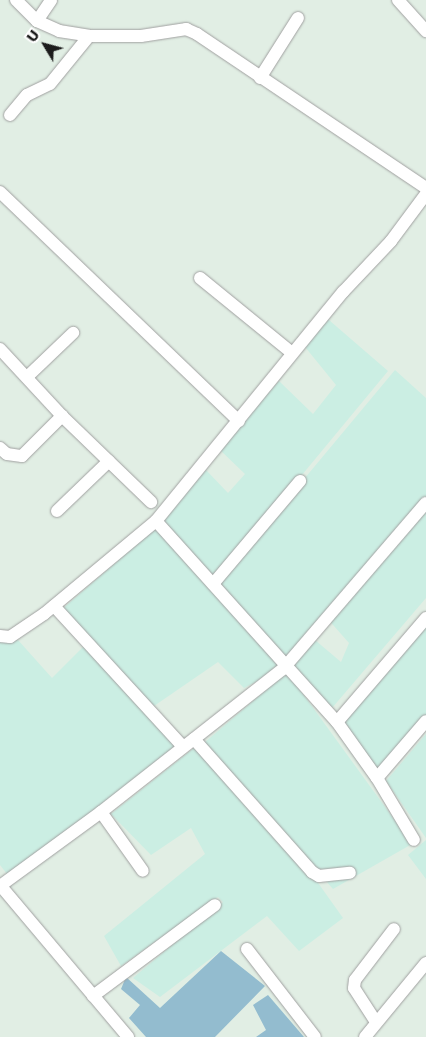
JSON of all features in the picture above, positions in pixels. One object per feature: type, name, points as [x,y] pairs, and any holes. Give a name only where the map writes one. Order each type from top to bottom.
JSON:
[{"type":"street","points":[[16,0],[37,20],[59,31],[89,36],[141,36],[186,29],[426,188]]},
{"type":"street","points":[[37,20],[51,0]]},
{"type":"street","points":[[398,0],[426,31]]},
{"type":"street","points":[[260,78],[298,18]]},
{"type":"street","points":[[10,115],[27,95],[50,84],[89,36]]},
{"type":"street","points":[[0,192],[239,421]]},
{"type":"street","points":[[0,636],[10,637],[54,606],[156,521],[343,292],[391,241],[426,194]]},
{"type":"street","points":[[200,278],[292,353]]},
{"type":"street","points":[[26,377],[74,333]]},
{"type":"street","points":[[0,349],[62,416],[151,502]]},
{"type":"street","points":[[0,448],[7,454],[22,456],[62,416]]},
{"type":"street","points":[[57,511],[109,461]]},
{"type":"street","points":[[213,584],[300,481]]},
{"type":"street","points":[[128,1037],[0,886],[101,812],[288,664],[426,503]]},
{"type":"street","points":[[156,521],[288,664],[337,722],[377,778],[414,840]]},
{"type":"street","points":[[54,606],[183,747]]},
{"type":"street","points":[[337,722],[426,618]]},
{"type":"street","points":[[377,778],[426,721]]},
{"type":"street","points":[[194,739],[312,872],[319,876],[350,873]]},
{"type":"street","points":[[101,812],[143,871]]},
{"type":"street","points":[[93,996],[215,905]]},
{"type":"street","points":[[376,1022],[354,988],[355,980],[394,929]]},
{"type":"street","points":[[246,949],[315,1037]]},
{"type":"street","points":[[365,1037],[426,962]]},
{"type":"shaded area","points":[[322,314],[388,371],[215,580],[282,668],[244,688],[218,662],[154,706],[60,611],[159,525],[206,470],[228,493],[245,474],[218,448],[279,381],[313,414],[336,385],[301,342]]},
{"type":"shaded area","points":[[395,370],[426,398],[426,598],[332,708],[291,667],[315,640],[341,662],[349,643],[326,617],[286,664],[214,587]]},
{"type":"shaded area","points":[[426,614],[426,721],[377,778],[337,722]]},
{"type":"shaded area","points":[[18,640],[52,678],[87,643],[181,747],[7,874],[0,865],[0,642]]},
{"type":"shaded area","points":[[287,672],[412,844],[333,889],[204,743]]},
{"type":"shaded area","points":[[426,734],[426,838],[386,781]]},
{"type":"shaded area","points":[[194,748],[316,880],[343,918],[299,951],[267,916],[160,997],[133,978],[223,902],[218,897],[121,966],[104,936],[205,854],[191,828],[151,855],[111,814]]},
{"type":"shaded area","points":[[426,840],[426,879],[408,855]]},
{"type":"shaded area","points":[[221,951],[265,986],[215,1037],[146,1037],[129,1018],[140,1005],[121,989],[126,977],[160,1008]]},
{"type":"shaded area","points":[[268,995],[304,1037],[256,1037],[266,1030],[253,1005]]}]
